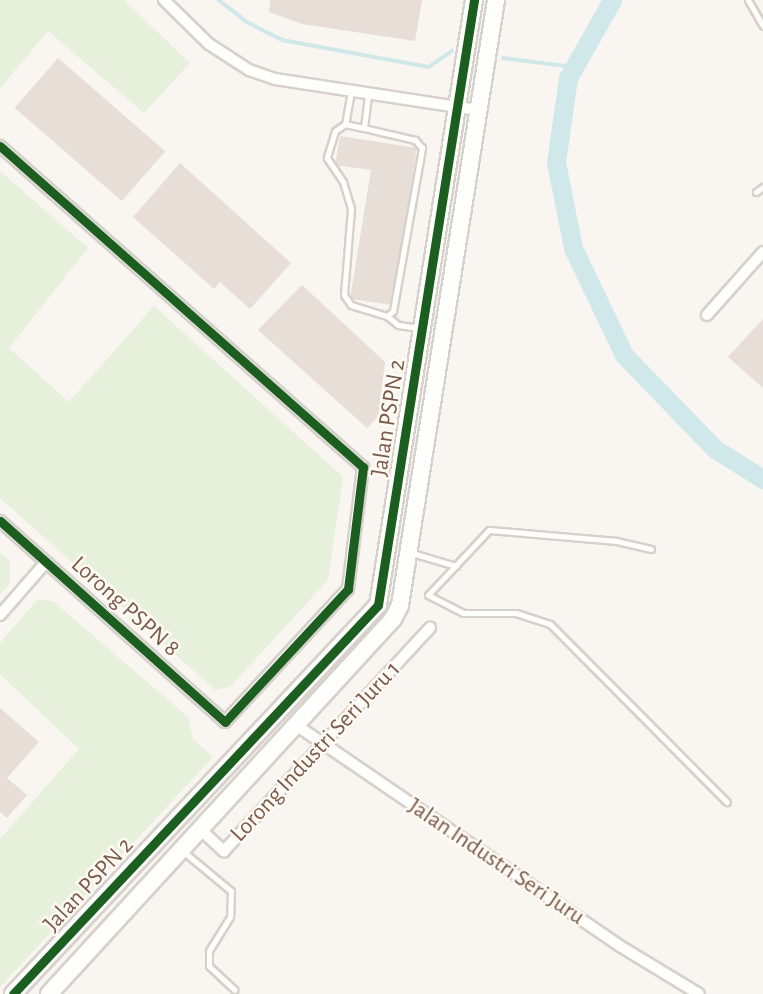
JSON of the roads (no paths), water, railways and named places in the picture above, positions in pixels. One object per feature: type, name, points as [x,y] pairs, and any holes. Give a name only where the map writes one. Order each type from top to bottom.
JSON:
[{"type":"street","points":[[163,0],[209,44],[248,70],[351,91],[478,110]]},
{"type":"street","name":"Jalan PSPN 2","points":[[12,994],[378,605],[423,328],[454,107],[474,0]]},
{"type":"street","name":"Jalan PSPN 2","points":[[49,994],[393,619],[400,605],[496,0]]},
{"type":"street","name":"Lorong PSPN 8","points":[[0,146],[363,467],[348,589],[225,722],[0,521]]},
{"type":"street","points":[[707,315],[763,252]]},
{"type":"street","points":[[0,615],[46,562]]},
{"type":"street","name":"Lorong Industri Seri Juru 1","points":[[200,830],[224,851],[430,628]]},
{"type":"street","name":"Jalan Industri Seri Juru","points":[[296,725],[620,946],[699,994]]},
{"type":"lane","points":[[748,0],[763,26]]},
{"type":"lane","points":[[351,91],[345,124],[335,131],[327,158],[351,209],[344,295],[351,305],[387,316],[398,325],[423,328]]},
{"type":"lane","points":[[364,128],[368,93]]},
{"type":"lane","points":[[345,124],[415,140],[422,148],[393,311],[387,316]]},
{"type":"lane","points":[[756,192],[763,187]]},
{"type":"lane","points":[[651,549],[506,528],[489,530],[428,595],[463,614],[516,613],[550,624],[727,802]]},
{"type":"lane","points":[[408,551],[456,566]]},
{"type":"lane","points":[[181,850],[231,891],[230,917],[209,951],[209,966],[235,990]]},
{"type":"waterway","points":[[219,0],[247,22],[282,40],[429,67],[452,51]]},
{"type":"waterway","points":[[612,0],[568,78],[556,162],[573,248],[624,355],[715,449],[763,479]]},
{"type":"waterway","points":[[503,58],[574,67]]}]
